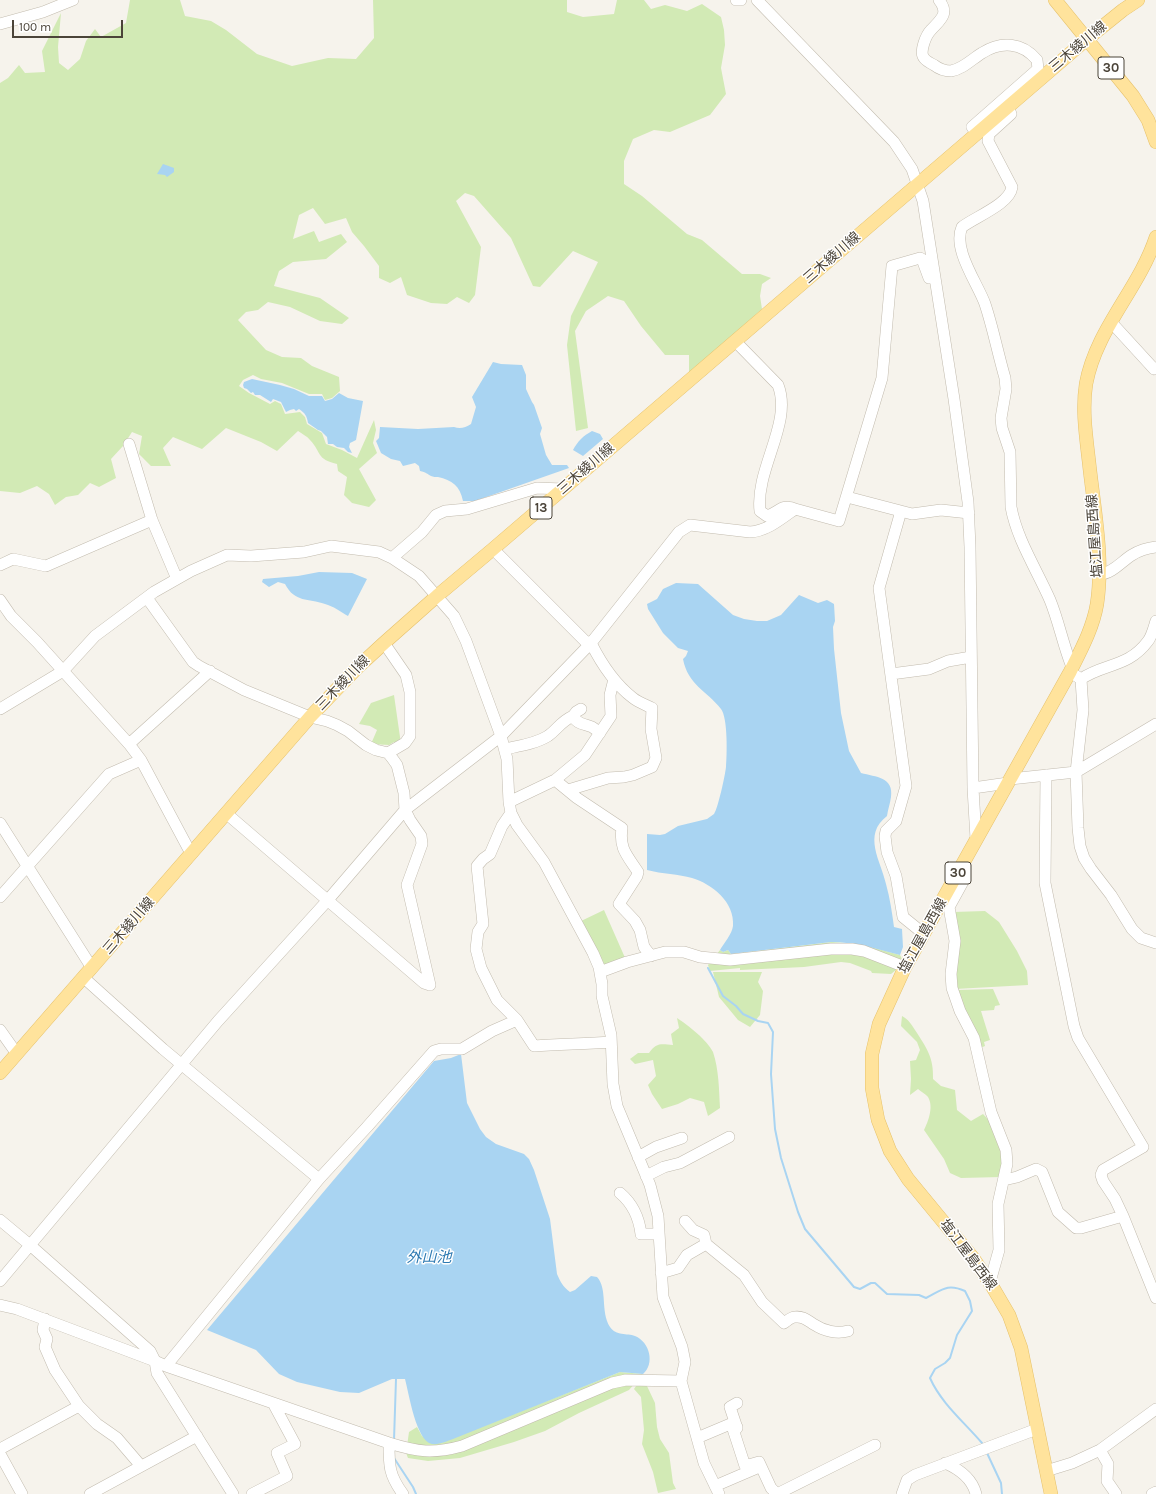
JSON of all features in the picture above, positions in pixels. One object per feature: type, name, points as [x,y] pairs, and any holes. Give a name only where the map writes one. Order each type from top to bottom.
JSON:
[{"type":"main road","name":"30","points":[[1055,0],[1134,96],[1148,120],[1156,142]]},
{"type":"main road","name":"三木綾川線","points":[[0,1074],[310,717],[359,666],[437,596],[1087,39],[1138,0]]},
{"type":"main road","name":"塩江屋島西線","points":[[1051,1494],[1021,1348],[1009,1315],[990,1282],[908,1179],[890,1151],[878,1120],[872,1088],[872,1054],[879,1024],[905,967],[1071,669],[1088,635],[1096,606],[1100,574],[1084,417],[1086,384],[1095,355],[1111,322],[1146,264],[1156,237]]},
{"type":"street","points":[[0,24],[43,12],[73,0]]},
{"type":"street","points":[[736,0],[741,0]]},
{"type":"street","points":[[757,0],[894,142],[912,169],[923,201],[954,399],[969,513],[976,839]]},
{"type":"street","points":[[939,0],[944,14],[942,20],[929,31],[922,50],[924,59],[939,68],[946,71],[951,71],[958,69],[993,47],[1004,44],[1023,48],[1033,56],[1038,65],[1038,69],[972,127],[977,134]]},
{"type":"street","points":[[1008,107],[1011,114],[990,134],[988,141],[1012,187],[1011,192],[1008,197],[992,209],[962,227],[961,247],[985,304],[1005,378],[1006,389],[1001,418],[1002,428],[1012,463],[1011,507],[1013,516],[1050,601],[1071,669],[1081,679],[1083,710],[1076,772],[1080,846],[1084,858],[1111,895],[1132,929],[1141,938],[1156,943]]},
{"type":"street","points":[[736,341],[778,385],[781,393],[778,430],[762,480],[759,500],[760,510],[766,516],[782,508],[789,507],[839,521],[882,378],[892,266],[920,258],[922,259],[933,289],[936,289]]},
{"type":"street","points":[[1111,322],[1154,369],[1156,368]]},
{"type":"street","points":[[129,444],[152,520],[177,579]]},
{"type":"street","points":[[392,558],[422,532],[436,515],[445,511],[467,509],[537,488],[563,489]]},
{"type":"street","points":[[847,497],[912,514],[941,510],[969,513]]},
{"type":"street","points":[[0,1280],[218,1021],[328,901],[405,810],[501,736],[592,643],[679,532],[690,525],[758,532],[768,528],[795,509]]},
{"type":"street","points":[[901,511],[879,588],[906,786],[896,821],[886,831],[886,852],[896,876],[903,917],[924,934]]},
{"type":"street","points":[[0,565],[13,559],[46,566],[152,520]]},
{"type":"street","points":[[0,709],[63,671],[95,636],[154,592],[191,571],[227,556],[251,556],[304,552],[331,546],[379,552],[392,558],[419,576],[454,616],[463,634],[505,749],[510,807],[517,825],[544,862],[593,953],[600,972],[602,996],[611,1035],[613,1084],[617,1106],[650,1185],[658,1216],[663,1298],[682,1347],[685,1362],[681,1381],[704,1463],[717,1490],[761,1467]]},
{"type":"street","points":[[1100,574],[1110,571],[1132,555],[1144,549],[1156,547]]},
{"type":"street","points":[[493,549],[585,640],[592,643],[599,659],[614,679],[633,698],[652,708],[651,729],[656,758],[652,767],[633,775],[608,778],[568,790]]},
{"type":"street","points":[[147,598],[194,662],[244,690],[310,717],[332,723],[348,731],[366,745],[376,750],[388,753],[392,758],[397,766],[404,793],[405,810],[421,836],[422,844],[407,885],[430,985],[424,983],[227,814]]},
{"type":"street","points":[[1,603],[11,616],[129,744],[141,760],[188,848],[193,852]]},
{"type":"street","points":[[1081,679],[1097,671],[1124,662],[1137,653],[1149,640],[1156,621]]},
{"type":"street","points":[[384,643],[406,675],[410,692],[410,736],[405,743],[388,753]]},
{"type":"street","points":[[891,674],[929,669],[948,661],[971,657]]},
{"type":"street","points":[[129,744],[210,671]]},
{"type":"street","points":[[611,1042],[580,1044],[566,1043],[534,1046],[517,1020],[497,1000],[481,968],[476,949],[478,932],[484,924],[477,866],[490,854],[510,807],[555,780],[585,755],[611,716],[610,695],[614,679]]},
{"type":"street","points":[[505,749],[532,743],[548,736],[564,720],[577,713],[577,722],[600,733]]},
{"type":"street","points":[[974,788],[1046,775],[1076,772],[1156,724]]},
{"type":"street","points":[[0,897],[109,774],[141,760]]},
{"type":"street","points":[[1046,775],[1045,883],[1074,1026],[1078,1038],[1143,1147],[1103,1170],[1101,1175],[1123,1216],[1156,1298]]},
{"type":"street","points":[[555,780],[577,798],[622,828],[622,846],[638,872],[619,904],[635,921],[640,930],[644,948],[651,956]]},
{"type":"street","points":[[0,823],[88,973],[182,1065],[318,1179]]},
{"type":"street","points":[[962,865],[965,878],[949,907],[955,941],[951,974],[952,988],[960,1011],[974,1038],[991,1112],[1006,1150],[1007,1164],[998,1204],[999,1250],[990,1282]]},
{"type":"street","points":[[600,972],[627,962],[665,952],[684,952],[700,957],[730,960],[831,949],[852,949],[864,951],[905,967]]},
{"type":"street","points":[[166,1366],[318,1179],[367,1127],[434,1051],[441,1049],[462,1049],[492,1031],[517,1020]]},
{"type":"street","points":[[0,1030],[17,1054]]},
{"type":"street","points":[[646,1176],[664,1167],[680,1163],[729,1137]]},
{"type":"street","points":[[638,1157],[682,1138]]},
{"type":"street","points":[[1004,1180],[1017,1177],[1036,1169],[1042,1172],[1058,1212],[1076,1228],[1081,1228],[1123,1216]]},
{"type":"street","points":[[620,1192],[631,1204],[638,1217],[641,1234],[658,1234]]},
{"type":"street","points":[[0,1220],[150,1351],[155,1361],[157,1372],[233,1494]]},
{"type":"street","points":[[686,1221],[693,1230],[704,1235],[706,1244],[744,1275],[762,1302],[784,1323],[794,1317],[806,1318],[815,1326],[830,1332],[841,1333],[848,1331]]},
{"type":"street","points":[[661,1273],[678,1268],[687,1255],[706,1244]]},
{"type":"street","points":[[0,1305],[17,1309],[45,1319],[166,1366],[273,1403],[390,1443],[428,1452],[444,1451],[462,1446],[612,1383],[626,1380],[681,1381]]},
{"type":"street","points":[[45,1319],[43,1330],[47,1339],[45,1347],[55,1370],[79,1406],[97,1424],[117,1438],[141,1466]]},
{"type":"street","points":[[252,1494],[287,1476],[277,1452],[295,1444],[273,1403]]},
{"type":"street","points":[[737,1403],[730,1407],[736,1426],[733,1429],[745,1466],[759,1462],[771,1488],[777,1494],[875,1445]]},
{"type":"street","points":[[0,1449],[79,1406]]},
{"type":"street","points":[[1046,1471],[1072,1463],[1100,1450],[1156,1409]]},
{"type":"street","points":[[697,1438],[736,1426]]},
{"type":"street","points":[[905,1491],[907,1480],[915,1474],[1037,1429]]},
{"type":"street","points":[[90,1494],[196,1436]]},
{"type":"street","points":[[390,1443],[389,1469],[395,1483],[403,1494]]},
{"type":"street","points":[[1100,1450],[1108,1464],[1107,1481],[1116,1494]]},
{"type":"street","points":[[0,1454],[22,1494]]},
{"type":"street","points":[[945,1463],[954,1467],[968,1478],[975,1489],[976,1494]]},
{"type":"street","points":[[1152,1494],[1156,1492]]},
{"type":"green space","points":[[130,0],[180,0],[185,16],[211,21],[226,30],[257,54],[292,66],[328,58],[356,59],[374,38],[373,0],[567,0],[567,12],[583,17],[614,14],[617,0],[644,0],[651,9],[665,5],[687,11],[702,4],[721,17],[725,45],[721,68],[726,94],[710,115],[670,132],[654,130],[633,139],[624,161],[624,184],[642,196],[687,234],[702,240],[742,274],[760,274],[771,278],[762,284],[760,296],[762,309],[689,374],[689,355],[665,355],[641,326],[624,301],[608,296],[586,311],[575,331],[588,428],[576,431],[567,345],[571,316],[598,262],[573,251],[540,287],[533,286],[511,238],[474,196],[465,193],[456,201],[481,247],[475,295],[469,303],[457,297],[447,304],[431,303],[407,295],[401,277],[390,283],[379,278],[379,266],[352,232],[346,218],[325,224],[313,208],[299,215],[293,239],[314,231],[319,242],[341,234],[347,242],[326,259],[293,262],[279,271],[274,286],[320,298],[349,318],[342,324],[320,321],[290,307],[268,302],[258,310],[246,312],[238,320],[266,350],[282,357],[301,358],[312,366],[339,377],[340,391],[332,398],[325,400],[322,394],[309,394],[282,383],[261,379],[253,375],[243,380],[239,386],[270,404],[275,401],[281,404],[285,414],[300,412],[305,417],[307,424],[322,433],[326,444],[357,458],[374,420],[376,430],[373,443],[377,453],[359,469],[376,500],[369,507],[352,503],[344,495],[347,477],[338,471],[337,464],[322,458],[309,439],[298,431],[277,451],[261,442],[226,428],[202,449],[173,437],[163,448],[171,466],[151,466],[139,454],[142,436],[132,432],[123,446],[111,459],[116,478],[99,487],[90,483],[78,495],[66,497],[55,505],[49,494],[37,486],[20,493],[0,491],[0,83],[8,78],[19,65],[25,73],[45,72],[42,51],[61,13],[58,47],[59,63],[68,70],[80,59],[86,41],[95,29],[101,37],[126,23]]},
{"type":"green space","points":[[394,695],[401,744],[395,745],[394,742],[389,745],[371,744],[377,730],[370,726],[359,724],[371,703]]},
{"type":"green space","points":[[604,910],[626,960],[605,966],[579,922]]},
{"type":"green space","points":[[985,911],[999,922],[1017,951],[1027,971],[1028,985],[955,989],[953,912]]},
{"type":"green space","points":[[831,942],[860,944],[900,955],[902,959],[896,970],[891,974],[872,973],[871,971],[850,963],[841,962],[804,967],[740,970],[740,968],[710,971],[708,965],[720,950],[723,952],[728,950],[731,954]]},
{"type":"green space","points":[[713,972],[762,972],[758,982],[763,991],[760,1015],[750,1027],[738,1020],[719,997]]},
{"type":"green space","points":[[993,989],[1000,1005],[995,1006],[994,1010],[981,1011],[990,1040],[984,1042],[985,1046],[980,1048],[956,990]]},
{"type":"green space","points":[[902,1016],[911,1024],[923,1042],[931,1058],[933,1079],[941,1086],[955,1090],[957,1110],[971,1121],[983,1114],[994,1128],[1001,1143],[1003,1168],[1001,1177],[961,1178],[950,1173],[944,1159],[924,1130],[929,1119],[930,1101],[928,1097],[918,1089],[910,1095],[910,1061],[916,1060],[920,1050],[917,1042],[901,1026]]},
{"type":"green space","points":[[677,1018],[702,1038],[713,1052],[718,1073],[720,1108],[708,1116],[704,1102],[690,1098],[662,1109],[648,1085],[656,1076],[653,1060],[635,1064],[630,1059],[638,1053],[649,1053],[657,1045],[673,1045],[671,1034],[679,1028]]},
{"type":"green space","points":[[620,1372],[643,1374],[629,1390],[579,1413],[545,1431],[460,1458],[428,1461],[408,1458],[406,1453],[409,1432],[417,1427],[422,1436],[440,1443]]},
{"type":"green space","points":[[638,1383],[647,1386],[655,1403],[657,1427],[660,1439],[669,1453],[673,1483],[676,1489],[658,1493],[653,1472],[642,1444],[644,1430],[641,1397],[634,1389]]},
{"type":"water","points":[[163,164],[174,168],[174,172],[167,177],[165,175],[157,174]]},
{"type":"water","points":[[493,362],[522,365],[526,375],[526,389],[534,405],[542,428],[540,434],[546,455],[552,465],[567,465],[569,468],[475,501],[463,501],[460,491],[455,484],[443,478],[432,476],[420,471],[419,466],[415,463],[403,466],[400,461],[391,459],[381,453],[376,441],[379,438],[380,427],[418,429],[460,428],[471,424],[476,407],[472,397]]},
{"type":"water","points":[[252,379],[294,389],[309,396],[322,396],[325,401],[332,399],[339,393],[348,398],[363,401],[356,440],[350,443],[349,447],[352,453],[348,452],[344,448],[337,447],[333,444],[328,444],[327,437],[321,431],[308,423],[307,418],[299,409],[296,411],[294,409],[286,412],[281,402],[273,399],[271,402],[260,395],[255,395],[253,392],[251,393],[244,388],[244,382]]},
{"type":"water","points":[[592,431],[600,434],[603,439],[583,456],[573,450],[581,439]]},
{"type":"water","points":[[319,572],[352,573],[367,579],[348,616],[328,605],[298,597],[289,590],[285,584],[278,582],[269,587],[262,582],[263,579],[298,576]]},
{"type":"water","points":[[676,583],[698,584],[733,615],[744,619],[757,621],[767,621],[781,615],[799,595],[818,603],[827,600],[834,604],[834,649],[841,713],[849,751],[861,773],[883,779],[890,785],[891,790],[887,816],[880,823],[874,840],[889,895],[894,927],[902,929],[903,947],[900,955],[874,948],[840,942],[731,954],[728,950],[723,952],[720,950],[730,935],[733,926],[733,917],[721,895],[714,889],[692,878],[647,870],[647,834],[665,834],[678,826],[707,819],[714,814],[723,784],[726,767],[727,754],[725,720],[721,709],[698,687],[685,668],[683,659],[688,651],[678,648],[663,633],[648,609],[647,604],[657,599],[663,589]]},
{"type":"water","name":"外山池","points":[[461,1054],[467,1103],[480,1129],[486,1137],[496,1144],[524,1154],[529,1159],[534,1170],[550,1219],[557,1274],[562,1284],[570,1292],[575,1290],[591,1276],[597,1277],[602,1288],[605,1314],[610,1327],[615,1332],[632,1335],[640,1339],[647,1348],[650,1359],[647,1370],[643,1374],[620,1372],[453,1439],[432,1444],[426,1441],[417,1426],[405,1379],[392,1379],[359,1393],[340,1392],[297,1382],[279,1374],[256,1350],[207,1330],[434,1061],[451,1058]]},
{"type":"waterway","points":[[708,968],[723,996],[736,1006],[743,1014],[758,1021],[768,1023],[773,1032],[771,1074],[775,1129],[781,1158],[805,1229],[854,1287],[860,1289],[871,1283],[875,1283],[887,1294],[919,1295],[926,1298],[945,1288],[954,1288],[965,1291],[970,1301],[972,1311],[957,1335],[950,1358],[935,1369],[930,1378],[940,1396],[982,1443]]},
{"type":"waterway","points":[[394,1440],[396,1379]]},
{"type":"waterway","points":[[987,1453],[1001,1483],[1002,1494]]},
{"type":"waterway","points":[[394,1458],[416,1494]]}]
